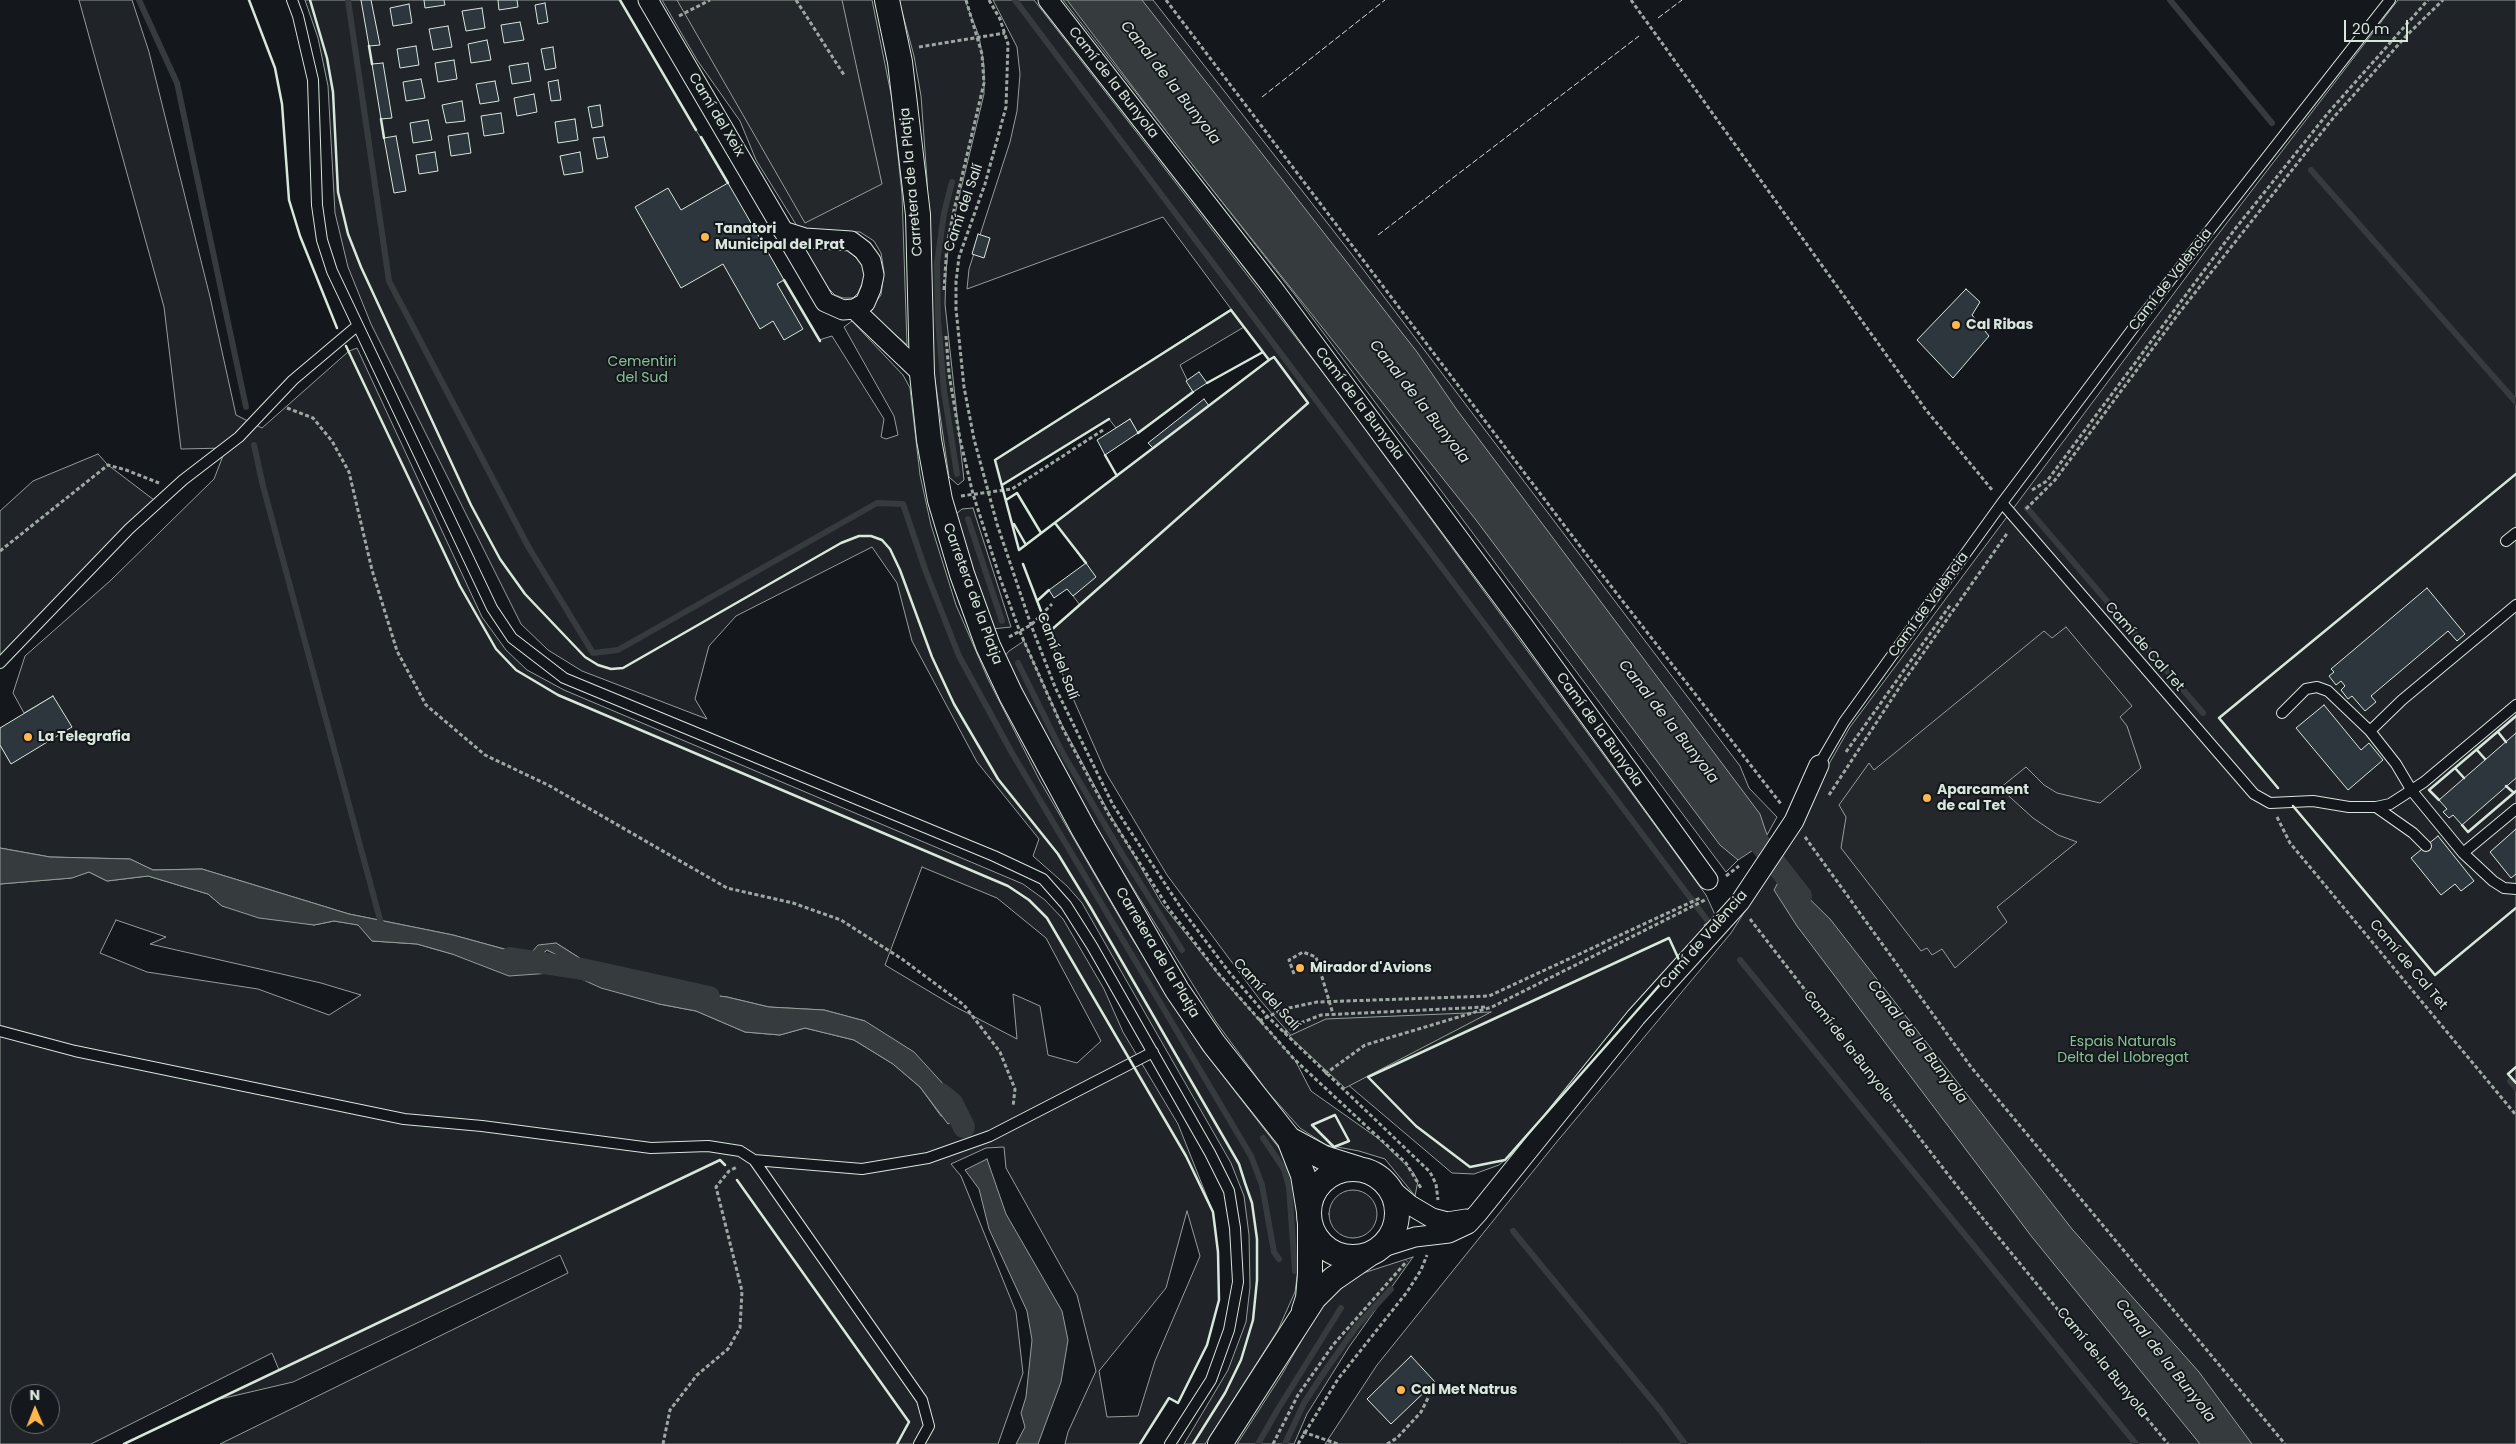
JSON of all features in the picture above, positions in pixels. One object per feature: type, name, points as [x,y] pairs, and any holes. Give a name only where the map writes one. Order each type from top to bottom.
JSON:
[{"type":"street","name":"Camí del Xeix","points":[[648,0],[825,302],[843,310],[854,309]]},
{"type":"street","name":"Carretera de la Platja","points":[[887,0],[900,62],[918,215],[922,374],[929,440],[940,500],[953,547],[988,646],[1011,695],[1075,813],[1176,990],[1214,1044],[1289,1139],[1303,1175],[1310,1219],[1308,1290],[1303,1312]]},
{"type":"street","name":"Camí de la Bunyola","points":[[1048,0],[1272,287],[1523,625],[1710,889]]},
{"type":"street","points":[[783,231],[805,238],[851,241],[862,250],[871,261],[874,275],[872,289],[864,303],[854,309],[922,374]]},
{"type":"street","name":"Camí de València","points":[[1374,1251],[1415,1237],[1449,1232],[1468,1224],[1636,1018],[1743,898],[1800,829],[1819,765]]},
{"type":"street","name":"Carretera de la Platja","points":[[1289,1139],[1324,1158],[1362,1170]]},
{"type":"street","points":[[1384,1183],[1392,1193],[1397,1216],[1388,1239],[1374,1251],[1358,1257],[1334,1253],[1324,1246],[1316,1237],[1310,1219],[1311,1200],[1317,1188],[1336,1172],[1362,1170],[1374,1175],[1384,1183],[1410,1205],[1432,1218],[1447,1222],[1464,1220],[1478,1213]]},
{"type":"street","name":"Carretera de la Platja","points":[[1220,1444],[1303,1312],[1332,1279],[1374,1251]]},
{"type":"lane","points":[[292,0],[298,16],[312,80],[315,173],[322,240],[332,271],[492,608],[512,638],[564,678],[994,856],[1043,879],[1066,905],[1087,938],[1210,1153],[1229,1191],[1235,1228],[1238,1273],[1229,1330],[1212,1380],[1170,1444]]},
{"type":"lane","name":"Camí de València","points":[[1819,765],[1844,722],[2002,503],[2143,315],[2390,0]]},
{"type":"lane","points":[[0,663],[129,529],[173,489],[240,437],[293,380],[357,326]]},
{"type":"lane","name":"Camí de Cal Tet","points":[[2002,503],[2254,794],[2270,803]]},
{"type":"lane","points":[[2506,541],[2516,533]]},
{"type":"lane","points":[[2370,730],[2402,700],[2516,605]]},
{"type":"lane","points":[[2282,713],[2306,689],[2317,688],[2328,691],[2370,730],[2396,764],[2412,791],[2463,853],[2493,882],[2504,888],[2516,889]]},
{"type":"lane","points":[[2270,803],[2314,801],[2349,807],[2376,808],[2390,804],[2412,791],[2516,705]]},
{"type":"lane","points":[[2376,808],[2413,833],[2426,846]]},
{"type":"lane","points":[[2463,853],[2516,808]]},
{"type":"lane","points":[[0,1031],[75,1051],[404,1119],[482,1126],[651,1148],[708,1146],[740,1151],[754,1160],[922,1400],[929,1426],[919,1444]]},
{"type":"lane","points":[[754,1160],[862,1169],[928,1158],[990,1136],[1153,1052]]},
{"type":"path","points":[[674,18],[710,0]]},
{"type":"path","points":[[796,0],[844,75]]},
{"type":"path","points":[[944,296],[947,245],[982,94],[984,66],[979,37],[966,0]]},
{"type":"path","name":"Camí del Salí","points":[[989,0],[1005,33],[1009,62],[1006,107],[985,184],[959,257],[956,282],[956,309],[964,387],[988,492],[1031,625],[1055,687],[1113,805],[1149,862],[1202,937],[1267,1016],[1325,1074],[1430,1172],[1436,1184],[1438,1209]]},
{"type":"path","points":[[1166,0],[1586,554],[1800,829],[1971,1067],[2285,1444]]},
{"type":"path","points":[[1631,0],[1926,410],[2002,503]]},
{"type":"path","points":[[1828,798],[1901,685],[1987,564],[2028,492],[2047,481],[2234,229],[2334,106],[2428,0]]},
{"type":"path","points":[[2014,516],[2055,480],[2179,313],[2334,116],[2407,35],[2443,0]]},
{"type":"path","points":[[917,47],[1005,33]]},
{"type":"path","points":[[946,334],[953,401],[973,494],[1020,632],[1063,729],[1108,815],[1169,909],[1218,973],[1259,1021],[1343,1106],[1406,1163],[1418,1180],[1425,1197]]},
{"type":"path","points":[[272,403],[313,418],[332,441],[349,472],[372,570],[397,651],[426,705],[484,755],[550,786],[727,888],[793,903],[841,920],[902,959],[964,1004],[1000,1052],[1015,1089],[1011,1126]]},
{"type":"path","points":[[940,500],[1012,489],[1103,430]]},
{"type":"path","points":[[0,551],[108,465],[126,470],[173,489]]},
{"type":"path","points":[[1978,565],[1984,557]]},
{"type":"path","points":[[1841,757],[1854,744],[1952,603]]},
{"type":"path","points":[[988,646],[1031,625],[1052,604]]},
{"type":"path","name":"Camí de Cal Tet","points":[[2270,803],[2290,844],[2516,1115]]},
{"type":"path","points":[[1325,1074],[1365,1045],[1492,1007],[1710,889],[1744,861]]},
{"type":"path","points":[[1259,1021],[1284,1009],[1317,1002],[1490,996],[1710,889]]},
{"type":"path","name":"Camí de la Bunyola","points":[[1743,898],[1753,925],[1967,1199],[2168,1444]]},
{"type":"path","points":[[1294,974],[1289,960],[1303,952],[1316,956],[1333,1014]]},
{"type":"path","points":[[1284,1033],[1298,1024],[1321,1015],[1492,1007]]},
{"type":"path","points":[[663,1444],[670,1410],[697,1375],[728,1349],[740,1328],[742,1291],[716,1186],[729,1171],[754,1160]]},
{"type":"path","points":[[1298,1444],[1303,1432],[1338,1379],[1407,1292],[1421,1270],[1427,1254]]},
{"type":"path","points":[[1273,1444],[1298,1395],[1333,1345],[1409,1257]]},
{"type":"path","points":[[1387,1444],[1397,1438],[1420,1412],[1429,1396]]},
{"type":"path","points":[[1303,1432],[1338,1444]]},
{"type":"green space","points":[[79,0],[132,0],[149,52],[210,297],[236,415],[262,428],[349,351],[357,348],[482,617],[506,650],[527,670],[564,690],[1023,884],[1045,900],[1063,919],[1104,989],[1123,1032],[1178,1124],[1213,1212],[1218,1252],[1219,1300],[1207,1345],[1178,1403],[1169,1398],[1140,1444],[1065,1444],[1068,1432],[1096,1371],[1077,1295],[1006,1168],[1004,1147],[986,1148],[951,1164],[961,1176],[1016,1312],[1023,1373],[998,1444],[220,1444],[568,1273],[560,1255],[293,1382],[216,1400],[279,1370],[272,1353],[91,1444],[0,1444],[0,884],[71,878],[89,872],[107,881],[148,876],[208,894],[222,906],[314,925],[334,921],[359,925],[372,941],[417,944],[452,954],[550,972],[540,967],[540,956],[547,950],[570,961],[564,971],[659,1004],[696,1011],[745,1032],[780,1035],[805,1028],[854,1040],[893,1064],[920,1087],[941,1116],[960,1117],[865,1021],[824,1010],[769,1007],[727,997],[644,986],[589,964],[556,943],[531,953],[515,952],[453,935],[349,914],[202,869],[153,870],[130,859],[50,857],[0,848],[0,745],[11,763],[53,696],[24,713],[13,693],[25,656],[110,581],[214,479],[226,448],[181,449],[164,307]],"holes":[[[922,867],[997,898],[1046,938],[1101,1041],[1077,1063],[1048,1055],[1040,1006],[1013,994],[1017,1039],[952,1005],[885,965]],[[116,920],[166,937],[150,944],[321,983],[361,995],[329,1015],[258,989],[147,972],[100,953]],[[1187,1211],[1200,1256],[1155,1361],[1138,1416],[1107,1417],[1099,1371],[1166,1288]]]},
{"type":"green space","name":"Cementiri del Sud","points":[[305,0],[620,0],[819,340],[832,336],[884,419],[881,437],[886,439],[898,435],[894,416],[844,327],[852,321],[903,375],[910,388],[920,475],[931,525],[956,605],[988,679],[1040,781],[1131,937],[1202,1049],[1289,1161],[1297,1183],[1300,1254],[1295,1292],[1278,1330],[1205,1444],[1184,1444],[1228,1370],[1246,1322],[1250,1287],[1249,1235],[1244,1196],[1231,1163],[1082,903],[1067,886],[1033,856],[1039,839],[977,762],[912,641],[897,583],[872,547],[736,616],[709,646],[695,699],[707,719],[582,671],[548,650],[521,624],[371,324],[348,267],[335,213],[328,86],[318,38]]},
{"type":"green space","points":[[662,0],[872,0],[892,99],[902,194],[907,345],[869,311],[881,295],[884,272],[881,253],[874,241],[860,232],[806,229],[797,226],[756,160],[740,121],[697,60]]},
{"type":"green space","points":[[899,0],[965,0],[979,36],[984,66],[984,94],[949,239],[946,272],[945,304],[964,480],[958,485],[949,477],[932,359],[927,179],[921,96],[914,56]]},
{"type":"green space","points":[[993,0],[1034,0],[1338,392],[1706,895],[1716,917],[1704,925],[1707,932],[1512,1154],[1499,1165],[1474,1174],[1452,1173],[1294,1039],[1260,1000],[1167,875],[1106,773],[1064,678],[1049,632],[1080,605],[1073,596],[1095,576],[1055,523],[1269,360],[1244,327],[1180,365],[1193,392],[1138,433],[1130,419],[1116,428],[1109,419],[1002,485],[995,460],[1231,309],[1163,217],[967,289],[969,269],[1010,142],[1017,111],[1020,74],[1017,47]]},
{"type":"green space","points":[[1063,0],[1086,0],[1730,842],[1738,860],[1726,872],[1295,295]]},
{"type":"green space","points":[[1135,0],[1153,0],[1350,252],[1740,766],[1749,788],[1777,817],[1767,835]]},
{"type":"green space","name":"Espais Naturals Delta del Llobregat","points":[[2398,0],[2516,0],[2516,1444],[1325,1444],[1377,1365],[1555,1144],[1731,933],[1809,811],[1825,771],[1850,727],[2213,241]]},
{"type":"green space","points":[[802,245],[840,248],[851,252],[865,268],[865,277],[858,293],[853,298],[843,298],[835,295],[826,286]]},
{"type":"green space","points":[[98,454],[108,465],[158,503],[0,664],[0,511],[33,481]]},
{"type":"green space","points":[[973,508],[1011,627],[992,629],[968,560],[956,514],[962,509]]},
{"type":"green space","points":[[1024,641],[1060,721],[1107,809],[1162,904],[1218,974],[1295,1060],[1311,1091],[1379,1139],[1413,1172],[1418,1181],[1415,1196],[1385,1159],[1359,1151],[1326,1145],[1300,1128],[1267,1091],[1216,1022],[1104,841],[1004,657],[1009,651]]},
{"type":"green space","points":[[1353,1190],[1362,1192],[1370,1197],[1375,1205],[1377,1214],[1375,1223],[1370,1231],[1362,1236],[1353,1238],[1344,1236],[1336,1231],[1331,1223],[1329,1214],[1331,1205],[1336,1197],[1344,1192]]},
{"type":"green space","points":[[1413,1257],[1349,1347],[1307,1414],[1294,1444],[1237,1444],[1281,1376],[1322,1305],[1337,1288],[1354,1276]]},
{"type":"shaded area","points":[[677,0],[842,0],[882,184],[805,223]]},
{"type":"shaded area","name":"Aparcament de cal Tet","points":[[2066,627],[2132,706],[2120,717],[2127,726],[2141,768],[2100,803],[2057,793],[2044,785],[2026,767],[2000,788],[2033,818],[2058,835],[2077,842],[1997,907],[2007,922],[1955,968],[1942,949],[1932,955],[1927,948],[1921,951],[1841,848],[1846,817],[1839,805],[1869,763],[1874,770],[2044,631],[2052,638]]},
{"type":"shaded area","points":[[1491,1012],[1345,1088],[1289,1036],[1326,1019]]},
{"type":"water","points":[[1067,0],[1142,0],[1417,352],[1457,410],[1760,814],[1767,835],[1761,845],[1738,860],[1720,845],[1476,520],[1176,144]]},
{"type":"water","points":[[0,848],[50,857],[130,859],[153,870],[202,869],[349,914],[453,935],[515,952],[531,953],[538,945],[556,943],[589,964],[644,986],[727,997],[769,1007],[824,1010],[865,1021],[914,1052],[966,1109],[960,1117],[948,1124],[920,1087],[893,1064],[854,1040],[805,1028],[780,1035],[745,1032],[696,1011],[659,1004],[601,988],[564,971],[569,961],[547,950],[540,956],[540,966],[551,973],[509,976],[452,954],[417,944],[372,941],[358,925],[334,921],[314,925],[259,918],[222,906],[208,894],[148,876],[107,881],[89,872],[72,878],[0,884]]},
{"type":"water","points":[[1783,873],[1830,919],[2072,1229],[2199,1372],[2252,1444],[2200,1444],[2032,1237],[1797,926],[1774,890]]},
{"type":"water","points":[[987,1159],[1006,1214],[1062,1311],[1068,1340],[1061,1382],[1038,1444],[1016,1444],[1025,1427],[1021,1413],[1026,1397],[1032,1340],[1027,1311],[989,1229],[979,1189],[965,1170]]},
{"type":"building","points":[[361,0],[371,0],[380,45],[369,46]]},
{"type":"building","points":[[424,0],[444,0],[445,5],[425,8]]},
{"type":"building","points":[[498,0],[517,0],[518,7],[499,10]]},
{"type":"building","points":[[545,3],[548,22],[538,24],[535,5]]},
{"type":"building","points":[[409,4],[412,23],[393,26],[390,8]]},
{"type":"building","points":[[482,8],[485,28],[466,31],[462,11]]},
{"type":"building","points":[[520,22],[524,40],[504,43],[501,25]]},
{"type":"building","points":[[448,26],[452,47],[433,50],[429,29]]},
{"type":"building","points":[[487,40],[491,60],[471,63],[468,44]]},
{"type":"building","points":[[416,46],[419,65],[400,68],[397,49]]},
{"type":"building","points":[[553,47],[556,68],[545,70],[541,49]]},
{"type":"building","points":[[454,60],[457,79],[438,82],[435,63]]},
{"type":"building","points":[[383,63],[392,118],[381,119],[372,64]]},
{"type":"building","points":[[528,63],[531,81],[512,84],[509,66]]},
{"type":"building","points":[[421,79],[425,98],[406,101],[403,82]]},
{"type":"building","points":[[558,80],[561,100],[551,101],[548,82]]},
{"type":"building","points":[[495,81],[499,101],[480,104],[476,84]]},
{"type":"building","points":[[534,94],[537,112],[517,116],[514,98]]},
{"type":"building","points":[[462,101],[465,121],[446,123],[442,105]]},
{"type":"building","points":[[600,105],[603,126],[592,128],[588,107]]},
{"type":"building","points":[[501,113],[504,133],[484,136],[481,116]]},
{"type":"building","points":[[575,119],[578,140],[558,143],[555,122]]},
{"type":"building","points":[[428,120],[432,140],[413,143],[410,123]]},
{"type":"building","points":[[468,133],[471,153],[451,156],[448,136]]},
{"type":"building","points":[[396,136],[406,191],[394,193],[384,138]]},
{"type":"building","points":[[604,137],[608,157],[597,159],[593,138]]},
{"type":"building","points":[[435,152],[438,171],[419,174],[416,155]]},
{"type":"building","points":[[580,152],[583,172],[564,175],[560,156]]},
{"type":"building","name":"Tanatori Municipal del Prat","points":[[728,183],[784,280],[777,284],[803,329],[784,340],[773,321],[760,329],[723,264],[681,288],[635,207],[668,188],[681,210]]},
{"type":"building","points":[[978,234],[990,238],[984,258],[972,254]]},
{"type":"building","name":"Cal Ribas","points":[[1966,289],[1980,302],[1972,315],[1989,336],[1953,378],[1917,340]]},
{"type":"building","points":[[1199,372],[1207,383],[1193,392],[1186,381]]},
{"type":"building","points":[[1204,399],[1209,406],[1153,448],[1148,443]]},
{"type":"building","points":[[1130,419],[1138,433],[1105,455],[1097,440]]},
{"type":"building","points":[[1086,563],[1096,577],[1073,596],[1067,589],[1054,598],[1049,590]]},
{"type":"building","points":[[2427,588],[2465,634],[2457,641],[2448,631],[2371,696],[2376,702],[2365,711],[2352,696],[2348,699],[2341,690],[2345,686],[2341,681],[2336,685],[2329,676],[2334,672],[2331,669]]},
{"type":"building","name":"La Telegrafia","points":[[53,696],[72,727],[11,764],[0,745],[0,728]]},
{"type":"building","points":[[2324,705],[2361,750],[2369,743],[2383,760],[2348,790],[2296,728]]},
{"type":"building","points":[[2516,733],[2516,778],[2462,825],[2453,815],[2449,818],[2443,812],[2447,809],[2439,800]]},
{"type":"building","points":[[2516,829],[2516,874],[2511,878],[2490,852]]},
{"type":"building","points":[[2438,836],[2474,881],[2461,891],[2455,884],[2441,895],[2411,858]]},
{"type":"building","name":"Cal Met Natrus","points":[[1411,1356],[1435,1382],[1391,1424],[1367,1399]]},
{"type":"waterway","points":[[139,0],[177,83],[246,407]]},
{"type":"waterway","points":[[348,0],[389,281],[529,548],[593,653],[618,650],[877,503],[903,504],[926,572],[959,656],[1012,753],[1251,1156],[1262,1185],[1274,1252],[1279,1259]]},
{"type":"waterway","points":[[1015,0],[1707,920]]},
{"type":"waterway","points":[[2170,0],[2272,123]]},
{"type":"waterway","points":[[2311,170],[2516,402]]},
{"type":"waterway","points":[[952,182],[944,213],[937,264],[938,319],[944,391],[957,474]]},
{"type":"waterway","points":[[254,445],[263,486],[382,927]]},
{"type":"waterway","points":[[2027,508],[2203,713]]},
{"type":"waterway","points":[[968,519],[1002,621]]},
{"type":"waterway","points":[[1018,663],[1062,752],[1122,854],[1182,950]]},
{"type":"waterway","name":"Canal de la Bunyola","points":[[1742,821],[1801,896]]},
{"type":"waterway","points":[[510,958],[582,969],[709,997]]},
{"type":"waterway","points":[[1740,960],[2136,1444]]},
{"type":"waterway","points":[[2510,1081],[2516,1088]]},
{"type":"waterway","points":[[941,1094],[952,1103],[964,1127]]},
{"type":"waterway","points":[[1263,1138],[1284,1169],[1289,1187],[1295,1271]]},
{"type":"waterway","points":[[1513,1231],[1660,1410],[1685,1444]]},
{"type":"waterway","points":[[1285,1444],[1304,1403],[1325,1371],[1356,1327],[1391,1289]]},
{"type":"waterway","points":[[1258,1444],[1341,1308]]},
{"type":"fence","points":[[1262,97],[1385,0]]},
{"type":"fence","points":[[1658,18],[1682,0]]},
{"type":"fence","points":[[1378,235],[1639,36]]},
{"type":"wall","points":[[249,0],[275,68],[282,104],[289,200],[300,236],[337,328]]},
{"type":"wall","points":[[310,0],[327,58],[333,92],[338,192],[348,234],[361,267],[471,505],[500,559],[525,594],[585,657],[598,665],[611,669],[623,668],[841,543],[859,536],[871,536],[882,540],[890,549],[900,570],[932,657],[954,704],[998,779],[1058,854],[1239,1164],[1252,1203],[1257,1239],[1257,1280],[1253,1320],[1241,1360],[1225,1393],[1193,1444]]},
{"type":"wall","points":[[620,0],[696,130]]},
{"type":"wall","points":[[369,46],[372,64]]},
{"type":"wall","points":[[381,119],[384,138]]},
{"type":"wall","points":[[701,137],[728,183]]},
{"type":"wall","points":[[784,280],[820,341]]},
{"type":"wall","points":[[1231,310],[1269,360],[1019,550],[995,460],[1231,310]]},
{"type":"wall","points":[[346,346],[460,586],[496,649],[516,670],[558,695],[1008,886],[1029,900],[1047,918],[1186,1156],[1213,1212],[1218,1252],[1219,1300],[1207,1345],[1178,1403],[1169,1398],[1140,1444]]},
{"type":"wall","points":[[1207,383],[1263,352]]},
{"type":"wall","points":[[1023,564],[1049,632],[1308,403],[1274,357],[1269,360]]},
{"type":"wall","points":[[1138,433],[1193,392]]},
{"type":"wall","points":[[1002,485],[1109,419]]},
{"type":"wall","points":[[1105,455],[1117,476]]},
{"type":"wall","points":[[2278,788],[2219,718],[2516,474]]},
{"type":"wall","points":[[1006,500],[1017,493],[1041,533]]},
{"type":"wall","points":[[1055,523],[1086,563]]},
{"type":"wall","points":[[1014,524],[1026,545]]},
{"type":"wall","points":[[1037,601],[1049,590]]},
{"type":"wall","points":[[2439,800],[2429,790],[2516,716]]},
{"type":"wall","points":[[2498,732],[2506,742]]},
{"type":"wall","points":[[2477,750],[2485,759]]},
{"type":"wall","points":[[2455,768],[2464,778]]},
{"type":"wall","points":[[2506,786],[2514,793]]},
{"type":"wall","points":[[2462,825],[2468,832],[2516,791]]},
{"type":"wall","points":[[2293,806],[2435,975],[2516,908]]},
{"type":"wall","points":[[1669,938],[1680,962],[1505,1160],[1470,1167],[1416,1126],[1368,1077],[1669,938]]},
{"type":"wall","points":[[2516,1067],[2508,1074],[2516,1083]]},
{"type":"wall","points":[[1335,1115],[1349,1141],[1334,1147],[1312,1125],[1335,1115]]},
{"type":"wall","points":[[124,1444],[720,1160],[725,1165]]},
{"type":"wall","points":[[737,1180],[909,1422],[897,1444]]},
{"type":"place","name":"Tanatori Municipal del Prat","points":[[705,237]]},
{"type":"place","name":"Cal Ribas","points":[[1956,325]]},
{"type":"place","name":"La Telegrafia","points":[[28,737]]},
{"type":"place","name":"Aparcament de cal Tet","points":[[1927,798]]},
{"type":"place","name":"Mirador d'Avions","points":[[1300,968]]},
{"type":"place","name":"Cal Met Natrus","points":[[1401,1390]]}]
